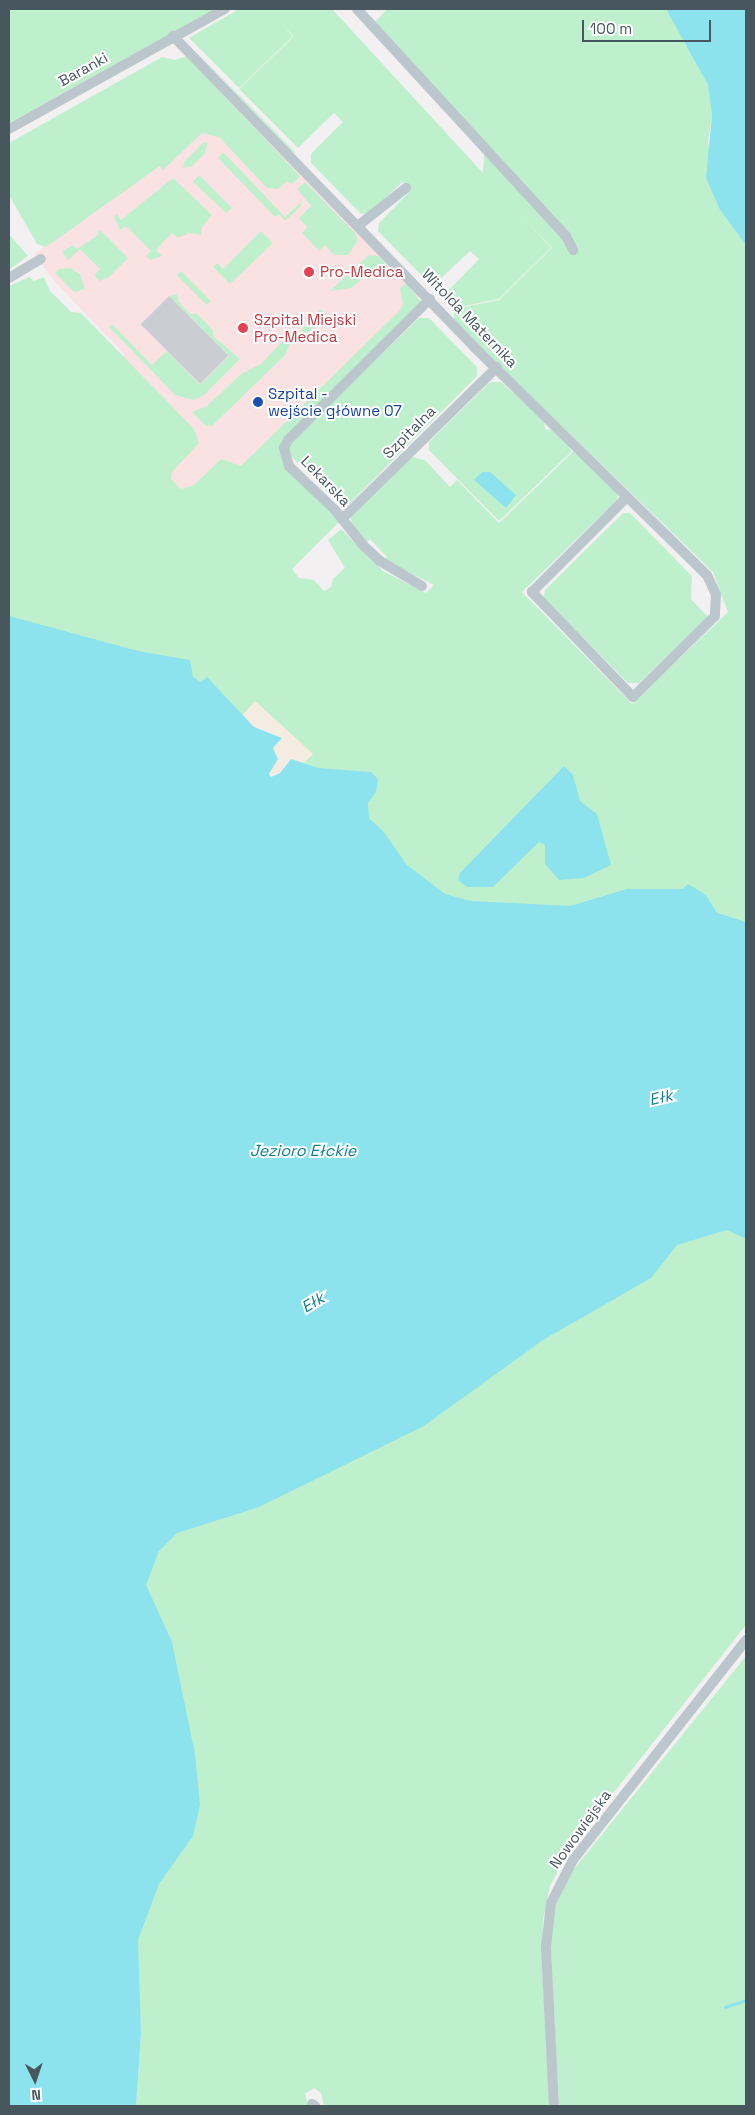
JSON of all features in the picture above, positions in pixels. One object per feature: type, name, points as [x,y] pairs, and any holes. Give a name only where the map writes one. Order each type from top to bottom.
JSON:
[{"type":"street","name":"Baranki","points":[[9,129],[173,36],[225,9]]},
{"type":"street","points":[[356,9],[566,236],[573,250]]},
{"type":"street","name":"Witolda Maternika","points":[[173,36],[497,367],[627,498],[707,575],[716,594],[715,616],[633,697],[532,592],[627,498]]},
{"type":"street","points":[[358,225],[406,188]]},
{"type":"street","points":[[9,278],[41,259]]},
{"type":"street","name":"Lekarska","points":[[422,586],[380,561],[342,519],[289,466],[284,448],[288,440],[430,299]]},
{"type":"street","name":"Szpitalna","points":[[342,519],[497,367]]},
{"type":"street","name":"Nowowiejska","points":[[554,2106],[546,1948],[551,1903],[573,1860],[746,1640]]},
{"type":"shaded area","name":"Szpital Miejski Pro-Medica","points":[[232,102],[421,294],[186,526],[68,409],[124,354],[55,282],[34,254],[186,147]]},
{"type":"green space","points":[[9,9],[216,9],[9,123]]},
{"type":"green space","points":[[239,9],[332,9],[483,173],[485,143],[375,22],[387,9],[666,9],[684,38],[708,85],[712,115],[708,142],[720,210],[746,245],[746,1001],[494,952],[301,766],[312,753],[255,702],[237,721],[9,645],[9,286],[29,277],[34,281],[44,277],[50,291],[71,312],[81,313],[194,429],[199,443],[172,472],[171,479],[181,489],[194,485],[221,459],[241,466],[399,311],[403,305],[400,288],[407,283],[422,304],[280,450],[287,467],[339,522],[292,569],[299,578],[314,580],[324,591],[331,587],[333,579],[345,568],[328,540],[341,529],[383,571],[426,593],[434,585],[385,560],[387,557],[370,539],[366,543],[351,522],[351,517],[411,456],[426,461],[450,487],[457,480],[499,523],[574,451],[618,493],[617,500],[522,592],[632,704],[728,612],[713,572],[454,322],[454,309],[499,300],[552,248],[522,216],[551,248],[499,299],[454,308],[447,301],[447,292],[479,259],[470,251],[437,282],[428,282],[378,231],[379,223],[411,190],[402,182],[370,213],[361,214],[311,163],[311,154],[343,122],[334,113],[298,148],[239,89],[294,36],[281,24],[293,36],[239,88],[189,38]]},
{"type":"green space","points":[[194,49],[296,153],[292,152]]},
{"type":"green space","points":[[186,56],[300,176],[292,184],[287,181],[278,189],[267,188],[219,137],[202,133],[163,170],[160,166],[46,247],[37,244],[9,195],[9,143],[162,57],[175,60]]},
{"type":"green space","points":[[208,142],[205,153],[192,166],[183,168],[184,162],[203,143]]},
{"type":"green space","points":[[223,152],[285,217],[301,202],[301,206],[285,221],[279,214],[275,217],[218,158]]},
{"type":"green space","points":[[199,175],[232,208],[226,213],[193,182]]},
{"type":"green space","points":[[173,178],[212,215],[202,227],[201,235],[189,233],[178,238],[172,233],[156,250],[162,256],[150,260],[146,256],[151,251],[126,226],[120,230],[114,217],[117,214],[121,220]]},
{"type":"green space","points":[[305,182],[356,234],[357,242],[348,255],[334,255],[325,245],[319,251],[302,233],[307,227],[299,218],[311,206],[297,189]]},
{"type":"green space","points":[[99,229],[128,258],[109,277],[99,281],[94,275],[100,269],[80,249],[68,260],[62,252],[73,245],[77,249],[98,235]]},
{"type":"green space","points":[[261,231],[273,243],[230,284],[213,267],[217,263],[223,269]]},
{"type":"green space","points":[[9,234],[28,256],[9,270]]},
{"type":"green space","points":[[369,255],[378,256],[391,269],[390,275],[372,271],[351,288],[330,291]]},
{"type":"green space","points":[[70,268],[80,274],[85,289],[74,292],[55,273],[59,269]]},
{"type":"green space","points":[[181,271],[211,301],[206,305],[177,275]]},
{"type":"green space","points":[[177,294],[179,302],[190,314],[197,314],[213,330],[213,336],[240,359],[203,396],[193,400],[175,395],[109,327],[112,324],[152,365],[167,351],[200,385],[229,356],[169,296]]},
{"type":"green space","points":[[321,309],[328,316],[299,340],[303,327]]},
{"type":"green space","points":[[419,318],[429,318],[477,367],[477,376],[349,504],[338,503],[289,454],[289,444]]},
{"type":"green space","points":[[295,328],[286,354],[212,426],[206,426],[192,412],[207,406],[241,374],[261,364]]},
{"type":"green space","points":[[490,382],[501,382],[544,421],[545,429],[552,430],[572,451],[499,521],[429,450],[429,442]]},
{"type":"green space","points":[[623,513],[630,513],[692,576],[691,599],[708,617],[639,683],[628,683],[544,598],[545,590]]},
{"type":"green space","points":[[746,1171],[746,1625],[570,1848],[550,1886],[543,1919],[542,1967],[550,2106],[324,2106],[321,2093],[314,2088],[305,2094],[308,2106],[136,2106],[141,2034],[118,1570],[147,1533]]},
{"type":"green space","points":[[746,1656],[746,2106],[559,2106],[550,1936],[554,1911],[566,1879]]},
{"type":"sand","points":[[255,701],[313,754],[301,766],[290,759],[280,773],[269,775],[277,756],[273,747],[280,743],[278,734],[254,727],[242,716]]},
{"type":"water","points":[[666,9],[746,9],[746,245],[720,210],[706,178],[712,115],[708,85]]},
{"type":"water","points":[[482,472],[490,472],[516,495],[506,508],[474,480]]},
{"type":"water","name":"Jezioro Ełckie","points":[[9,616],[138,651],[190,660],[193,677],[201,682],[207,677],[254,727],[282,738],[273,748],[278,759],[269,774],[271,777],[280,773],[291,759],[318,768],[371,772],[378,779],[376,792],[368,803],[369,818],[383,831],[407,865],[445,894],[471,901],[570,906],[627,889],[683,889],[688,884],[706,895],[717,913],[746,922],[746,1239],[727,1230],[677,1245],[651,1278],[543,1340],[424,1426],[259,1507],[177,1533],[159,1551],[146,1585],[172,1642],[195,1754],[200,1805],[193,1836],[159,1884],[138,1940],[141,2034],[136,2106],[9,2106]]},
{"type":"water","points":[[564,766],[573,775],[580,801],[597,814],[611,865],[584,878],[559,880],[545,864],[545,845],[539,842],[493,887],[467,887],[458,880],[460,873]]},
{"type":"building","points":[[169,296],[228,355],[200,384],[141,324]]},
{"type":"waterway","points":[[725,2007],[746,2000]]},
{"type":"place","name":"Pro-Medica","points":[[309,272]]},
{"type":"place","name":"Szpital Miejski Pro-Medica","points":[[243,328]]},
{"type":"place","name":"Szpital - wejście główne 07","points":[[258,402]]},
{"type":"water label","name":"Ełk","points":[[661,1098]]},
{"type":"water label","name":"Ełk","points":[[313,1303]]}]
